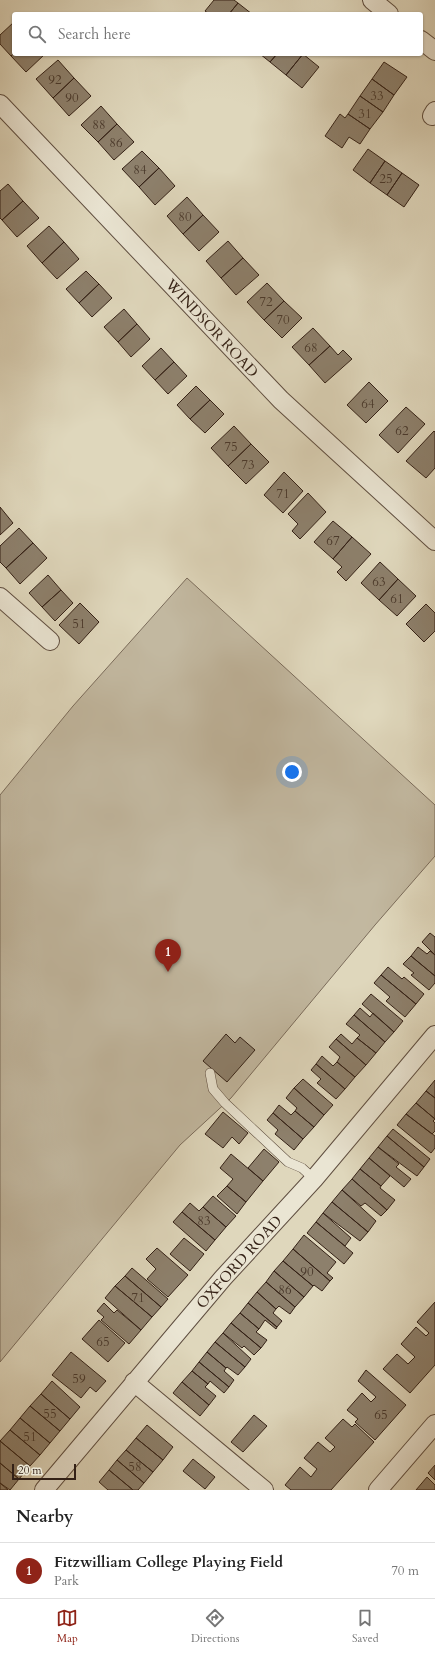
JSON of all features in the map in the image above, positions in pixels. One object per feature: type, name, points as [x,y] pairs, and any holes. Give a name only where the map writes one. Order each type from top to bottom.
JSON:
[{"type":"street","points":[[372,0],[387,12]]},
{"type":"street","points":[[423,42],[435,51]]},
{"type":"street","name":"WINDSOR ROAD","points":[[0,104],[281,400],[435,541]]},
{"type":"street","points":[[0,597],[50,641]]},
{"type":"street","name":"OXFORD ROAD","points":[[44,1490],[223,1278],[314,1179],[435,1034]]},
{"type":"street","points":[[134,1382],[264,1490]]},
{"type":"street","points":[[378,1490],[435,1424]]},
{"type":"lane","points":[[210,1073],[213,1090],[225,1103],[288,1162],[302,1168],[314,1179]]},
{"type":"shaded area","points":[[187,578],[435,805],[435,856],[375,925],[231,1098],[180,1145],[0,1362],[0,795],[73,706]]},
{"type":"building","points":[[214,0],[234,0],[238,3],[231,12],[205,11]]},
{"type":"building","points":[[238,3],[249,12],[231,12]]},
{"type":"building","points":[[12,24],[11,56],[0,44],[0,35]]},
{"type":"building","points":[[12,55],[43,56],[26,72],[11,56]]},
{"type":"building","points":[[262,56],[275,56],[270,62]]},
{"type":"building","points":[[275,56],[301,56],[286,75],[270,62]]},
{"type":"building","points":[[301,56],[305,56],[319,67],[302,88],[286,75]]},
{"type":"building","points":[[58,60],[74,78],[53,98],[36,79]]},
{"type":"building","points":[[384,62],[407,77],[394,95],[372,79]]},
{"type":"building","points":[[74,78],[91,96],[69,116],[53,98]]},
{"type":"building","points":[[372,79],[394,95],[383,112],[360,96]]},
{"type":"building","points":[[360,96],[383,112],[370,129],[348,114]]},
{"type":"building","points":[[101,106],[117,124],[98,142],[81,125]]},
{"type":"building","points":[[340,114],[345,118],[348,114],[370,129],[360,144],[349,137],[342,148],[325,136]]},
{"type":"building","points":[[117,124],[134,142],[114,160],[98,142]]},
{"type":"building","points":[[368,149],[385,161],[370,183],[353,170]]},
{"type":"building","points":[[142,151],[159,168],[139,187],[122,169]]},
{"type":"building","points":[[385,161],[402,173],[387,195],[370,183]]},
{"type":"building","points":[[159,168],[175,186],[155,205],[139,187]]},
{"type":"building","points":[[402,173],[419,185],[404,207],[387,195]]},
{"type":"building","points":[[8,184],[23,201],[2,220],[0,218],[0,191]]},
{"type":"building","points":[[187,197],[203,215],[183,234],[167,216]]},
{"type":"building","points":[[23,201],[39,218],[17,237],[2,220]]},
{"type":"building","points":[[203,215],[219,232],[199,251],[183,234]]},
{"type":"building","points":[[49,226],[64,242],[42,263],[27,246]]},
{"type":"building","points":[[228,241],[243,258],[221,278],[206,261]]},
{"type":"building","points":[[64,242],[79,259],[57,279],[42,263]]},
{"type":"building","points":[[243,258],[259,275],[236,295],[221,278]]},
{"type":"building","points":[[86,271],[99,284],[79,303],[66,289]]},
{"type":"building","points":[[267,283],[284,301],[264,320],[247,302]]},
{"type":"building","points":[[99,284],[112,298],[92,317],[79,303]]},
{"type":"building","points":[[284,301],[302,318],[282,338],[264,320]]},
{"type":"building","points":[[124,309],[137,324],[118,342],[104,327]]},
{"type":"building","points":[[137,324],[150,339],[131,357],[118,342]]},
{"type":"building","points":[[313,328],[330,346],[309,365],[292,347]]},
{"type":"building","points":[[330,346],[338,355],[343,350],[352,359],[325,383],[309,365]]},
{"type":"building","points":[[161,348],[174,362],[155,380],[142,366]]},
{"type":"building","points":[[174,362],[187,376],[168,394],[155,380]]},
{"type":"building","points":[[369,382],[388,401],[366,423],[347,405]]},
{"type":"building","points":[[196,386],[210,400],[190,419],[177,405]]},
{"type":"building","points":[[210,400],[224,414],[205,433],[190,419]]},
{"type":"building","points":[[406,407],[425,424],[398,453],[379,435]]},
{"type":"building","points":[[234,426],[251,444],[228,466],[211,448]]},
{"type":"building","points":[[434,431],[435,468],[426,478],[406,461]]},
{"type":"building","points":[[251,444],[269,462],[246,484],[228,466]]},
{"type":"building","points":[[284,472],[303,491],[283,513],[264,495]]},
{"type":"building","points":[[308,493],[326,512],[300,539],[292,531],[298,524],[288,514]]},
{"type":"building","points":[[0,507],[13,523],[0,535]]},
{"type":"building","points":[[333,521],[352,537],[333,559],[314,542]]},
{"type":"building","points":[[19,528],[33,543],[6,568],[0,562],[0,546]]},
{"type":"building","points":[[352,537],[371,554],[346,581],[337,572],[342,567],[333,559]]},
{"type":"building","points":[[33,543],[47,558],[20,584],[6,568]]},
{"type":"building","points":[[380,562],[398,579],[379,600],[361,583]]},
{"type":"building","points":[[48,575],[61,590],[42,607],[29,593]]},
{"type":"building","points":[[398,579],[416,596],[397,616],[379,600]]},
{"type":"building","points":[[61,590],[73,603],[55,621],[42,607]]},
{"type":"building","points":[[80,603],[99,622],[79,644],[59,625]]},
{"type":"building","points":[[426,604],[435,613],[435,631],[424,642],[406,624]]},
{"type":"building","points":[[430,933],[435,937],[435,955],[422,942]]},
{"type":"building","points":[[418,947],[427,954],[430,951],[435,955],[435,976],[411,956]]},
{"type":"building","points":[[411,956],[435,976],[435,983],[429,990],[411,975],[414,973],[403,964]]},
{"type":"building","points":[[388,967],[402,979],[404,977],[424,994],[416,1004],[381,975]]},
{"type":"building","points":[[381,975],[416,1004],[405,1017],[386,1001],[390,997],[374,983]]},
{"type":"building","points":[[371,994],[403,1021],[394,1032],[362,1004]]},
{"type":"building","points":[[360,1008],[370,1017],[373,1013],[394,1032],[385,1042],[354,1015]]},
{"type":"building","points":[[354,1015],[385,1042],[376,1053],[357,1038],[360,1035],[346,1024]]},
{"type":"building","points":[[226,1034],[235,1043],[240,1037],[255,1050],[227,1082],[203,1061]]},
{"type":"building","points":[[341,1034],[352,1044],[357,1038],[376,1053],[366,1065],[336,1039]]},
{"type":"building","points":[[336,1039],[366,1065],[355,1077],[337,1062],[340,1057],[329,1047]]},
{"type":"building","points":[[322,1056],[333,1066],[337,1062],[355,1077],[345,1089],[316,1064]]},
{"type":"building","points":[[316,1064],[345,1089],[336,1099],[317,1083],[321,1079],[311,1070]]},
{"type":"building","points":[[303,1079],[333,1105],[324,1115],[294,1088]]},
{"type":"building","points":[[435,1080],[435,1098],[426,1091]]},
{"type":"building","points":[[294,1088],[324,1115],[314,1127],[295,1111],[297,1108],[286,1098]]},
{"type":"building","points":[[426,1091],[435,1098],[435,1119],[416,1103]]},
{"type":"building","points":[[416,1103],[435,1119],[433,1121],[435,1123],[435,1131],[432,1134],[406,1114]]},
{"type":"building","points":[[279,1105],[291,1115],[295,1111],[314,1127],[303,1139],[273,1113]]},
{"type":"building","points":[[223,1112],[248,1133],[239,1144],[232,1137],[223,1148],[205,1134]]},
{"type":"building","points":[[273,1113],[303,1139],[294,1150],[275,1134],[278,1130],[267,1120]]},
{"type":"building","points":[[406,1114],[435,1136],[435,1148],[431,1153],[397,1125]]},
{"type":"building","points":[[393,1129],[430,1159],[424,1167],[387,1136]]},
{"type":"building","points":[[387,1136],[424,1167],[417,1176],[378,1147]]},
{"type":"building","points":[[378,1147],[399,1164],[396,1167],[411,1179],[404,1187],[369,1158]]},
{"type":"building","points":[[264,1149],[279,1162],[263,1181],[248,1168]]},
{"type":"building","points":[[231,1154],[263,1181],[246,1202],[227,1186],[233,1179],[220,1168]]},
{"type":"building","points":[[369,1158],[390,1176],[381,1186],[360,1169]]},
{"type":"building","points":[[360,1169],[395,1200],[387,1210],[352,1179]]},
{"type":"building","points":[[352,1179],[387,1210],[381,1216],[365,1203],[361,1206],[342,1190]]},
{"type":"building","points":[[227,1186],[246,1202],[237,1214],[217,1196]]},
{"type":"building","points":[[342,1190],[376,1221],[368,1232],[332,1202]]},
{"type":"building","points":[[213,1196],[236,1216],[226,1227],[203,1207]]},
{"type":"building","points":[[332,1202],[368,1232],[360,1241],[323,1213]]},
{"type":"building","points":[[190,1203],[199,1211],[203,1207],[226,1227],[215,1240],[182,1212]]},
{"type":"building","points":[[182,1212],[215,1240],[206,1251],[173,1222]]},
{"type":"building","points":[[323,1213],[351,1238],[345,1246],[316,1222]]},
{"type":"building","points":[[316,1222],[353,1253],[344,1264],[307,1233]]},
{"type":"building","points":[[304,1235],[336,1262],[327,1273],[333,1278],[330,1281],[293,1249]]},
{"type":"building","points":[[184,1238],[204,1254],[190,1271],[170,1254]]},
{"type":"building","points":[[157,1248],[188,1275],[168,1297],[147,1279],[156,1269],[146,1259]]},
{"type":"building","points":[[293,1249],[330,1281],[322,1291],[314,1285],[313,1286],[283,1261]]},
{"type":"building","points":[[283,1261],[313,1286],[304,1297],[274,1271]]},
{"type":"building","points":[[132,1268],[168,1299],[161,1307],[125,1276]]},
{"type":"building","points":[[274,1271],[304,1297],[295,1307],[266,1282]]},
{"type":"building","points":[[125,1276],[161,1307],[152,1317],[115,1286]]},
{"type":"building","points":[[266,1282],[295,1307],[290,1314],[279,1306],[276,1309],[257,1292]]},
{"type":"building","points":[[115,1286],[152,1317],[141,1330],[105,1298]]},
{"type":"building","points":[[257,1292],[276,1309],[273,1313],[282,1321],[277,1327],[248,1303]]},
{"type":"building","points":[[435,1302],[435,1365],[410,1393],[383,1369],[397,1354],[408,1364],[415,1357],[401,1344],[416,1327],[426,1336],[429,1333],[417,1322]]},
{"type":"building","points":[[104,1303],[114,1313],[117,1310],[141,1330],[129,1344],[101,1320],[104,1317],[97,1311]]},
{"type":"building","points":[[248,1303],[277,1327],[276,1329],[265,1320],[259,1329],[240,1313]]},
{"type":"building","points":[[240,1313],[259,1329],[256,1332],[267,1340],[261,1348],[231,1323]]},
{"type":"building","points":[[99,1320],[125,1343],[108,1362],[82,1339]]},
{"type":"building","points":[[231,1323],[261,1348],[254,1355],[244,1346],[242,1348],[223,1333]]},
{"type":"building","points":[[223,1333],[251,1359],[245,1367],[215,1342]]},
{"type":"building","points":[[215,1342],[245,1367],[238,1375],[227,1367],[226,1368],[207,1352]]},
{"type":"building","points":[[71,1352],[106,1381],[96,1392],[90,1387],[81,1398],[52,1375]]},
{"type":"building","points":[[207,1352],[226,1368],[224,1371],[234,1380],[229,1387],[199,1362]]},
{"type":"building","points":[[199,1362],[229,1387],[224,1393],[210,1381],[208,1384],[192,1371]]},
{"type":"building","points":[[366,1370],[406,1405],[375,1440],[355,1422],[358,1419],[347,1410],[362,1393],[371,1402],[376,1397],[358,1381]]},
{"type":"building","points":[[192,1371],[208,1384],[205,1387],[216,1396],[209,1405],[182,1382]]},
{"type":"building","points":[[52,1381],[80,1407],[70,1419],[41,1394]]},
{"type":"building","points":[[182,1382],[209,1405],[200,1416],[173,1393]]},
{"type":"building","points":[[41,1394],[70,1419],[60,1431],[30,1406]]},
{"type":"building","points":[[30,1406],[60,1431],[50,1443],[20,1418]]},
{"type":"building","points":[[254,1415],[267,1426],[243,1452],[231,1442]]},
{"type":"building","points":[[20,1418],[50,1443],[40,1455],[10,1430]]},
{"type":"building","points":[[343,1419],[352,1427],[355,1424],[374,1442],[331,1490],[291,1490],[285,1485],[300,1467],[311,1477],[317,1469],[304,1458],[318,1442],[330,1452],[335,1447],[325,1438]]},
{"type":"building","points":[[147,1425],[173,1447],[163,1460],[136,1438]]},
{"type":"building","points":[[10,1430],[40,1455],[30,1466],[0,1441]]},
{"type":"building","points":[[136,1438],[163,1460],[153,1472],[126,1450]]},
{"type":"building","points":[[0,1441],[30,1466],[19,1479],[0,1463]]},
{"type":"building","points":[[126,1450],[153,1472],[144,1483],[117,1460]]},
{"type":"building","points":[[193,1459],[215,1477],[205,1489],[183,1471]]},
{"type":"building","points":[[117,1460],[144,1483],[138,1490],[133,1490],[109,1470]]},
{"type":"building","points":[[0,1463],[19,1479],[10,1490],[0,1483]]},
{"type":"building","points":[[435,1465],[435,1480],[428,1473]]},
{"type":"building","points":[[109,1470],[133,1490],[108,1490],[99,1482]]},
{"type":"building","points":[[427,1477],[435,1485],[435,1490],[416,1490]]},
{"type":"building","points":[[0,1483],[8,1490],[0,1490]]},
{"type":"place","name":"Fitzwilliam College Playing Field","points":[[168,972]]}]
